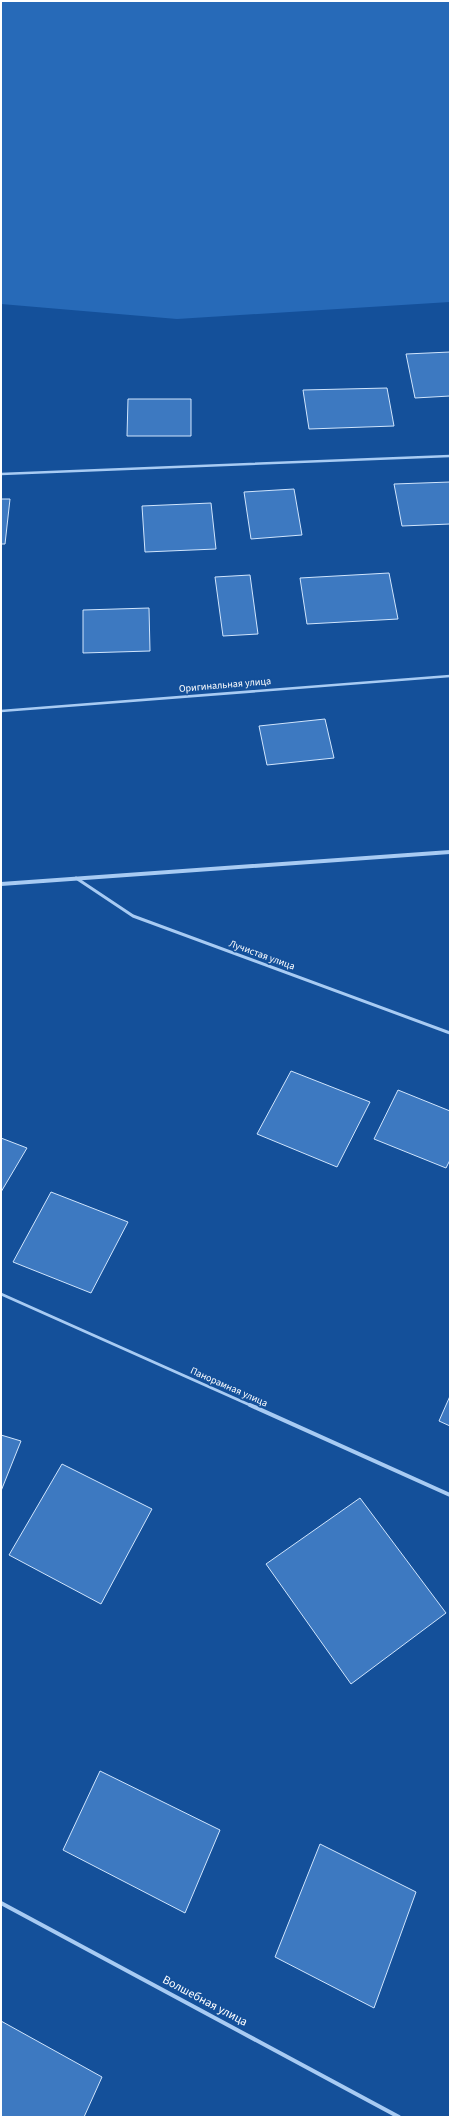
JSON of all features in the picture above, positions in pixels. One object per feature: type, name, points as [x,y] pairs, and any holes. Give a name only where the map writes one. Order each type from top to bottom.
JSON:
[{"type":"street","points":[[1,884],[450,852]]},
{"type":"lane","points":[[1,474],[450,456]]},
{"type":"lane","name":"Оригинальная улица","points":[[1,711],[450,676]]},
{"type":"lane","name":"Лучистая улица","points":[[76,878],[133,916],[450,1033]]},
{"type":"lane","name":"Панорамная улица","points":[[1,1294],[450,1495]]},
{"type":"lane","name":"Волшебная улица","points":[[1,1904],[398,2117]]},
{"type":"shaded area","points":[[1,1],[450,1],[450,302],[177,319],[1,304]]},
{"type":"building","points":[[450,352],[450,396],[415,398],[406,354]]},
{"type":"building","points":[[387,388],[394,426],[309,429],[303,390]]},
{"type":"building","points":[[128,399],[191,399],[191,436],[127,436]]},
{"type":"building","points":[[450,482],[450,524],[402,526],[394,484]]},
{"type":"building","points":[[294,489],[302,535],[251,539],[244,492]]},
{"type":"building","points":[[1,499],[10,499],[5,544],[1,544]]},
{"type":"building","points":[[211,503],[216,549],[145,552],[142,506]]},
{"type":"building","points":[[389,573],[398,619],[307,624],[300,578]]},
{"type":"building","points":[[250,575],[258,634],[223,636],[215,577]]},
{"type":"building","points":[[149,608],[150,651],[83,653],[83,610]]},
{"type":"building","points":[[325,719],[334,758],[267,765],[259,726]]},
{"type":"building","points":[[291,1071],[370,1102],[337,1167],[257,1134]]},
{"type":"building","points":[[398,1090],[450,1111],[450,1160],[446,1168],[374,1139]]},
{"type":"building","points":[[1,1138],[27,1148],[1,1192]]},
{"type":"building","points":[[51,1192],[128,1222],[91,1293],[13,1262]]},
{"type":"building","points":[[450,1396],[450,1426],[439,1421]]},
{"type":"building","points":[[1,1435],[21,1441],[1,1491]]},
{"type":"building","points":[[62,1464],[152,1509],[101,1604],[9,1555]]},
{"type":"building","points":[[360,1498],[446,1613],[351,1684],[266,1564]]},
{"type":"building","points":[[100,1771],[220,1830],[185,1913],[63,1850]]},
{"type":"building","points":[[320,1844],[416,1892],[374,2008],[275,1957]]},
{"type":"building","points":[[1,2021],[102,2077],[84,2117],[1,2117]]}]
